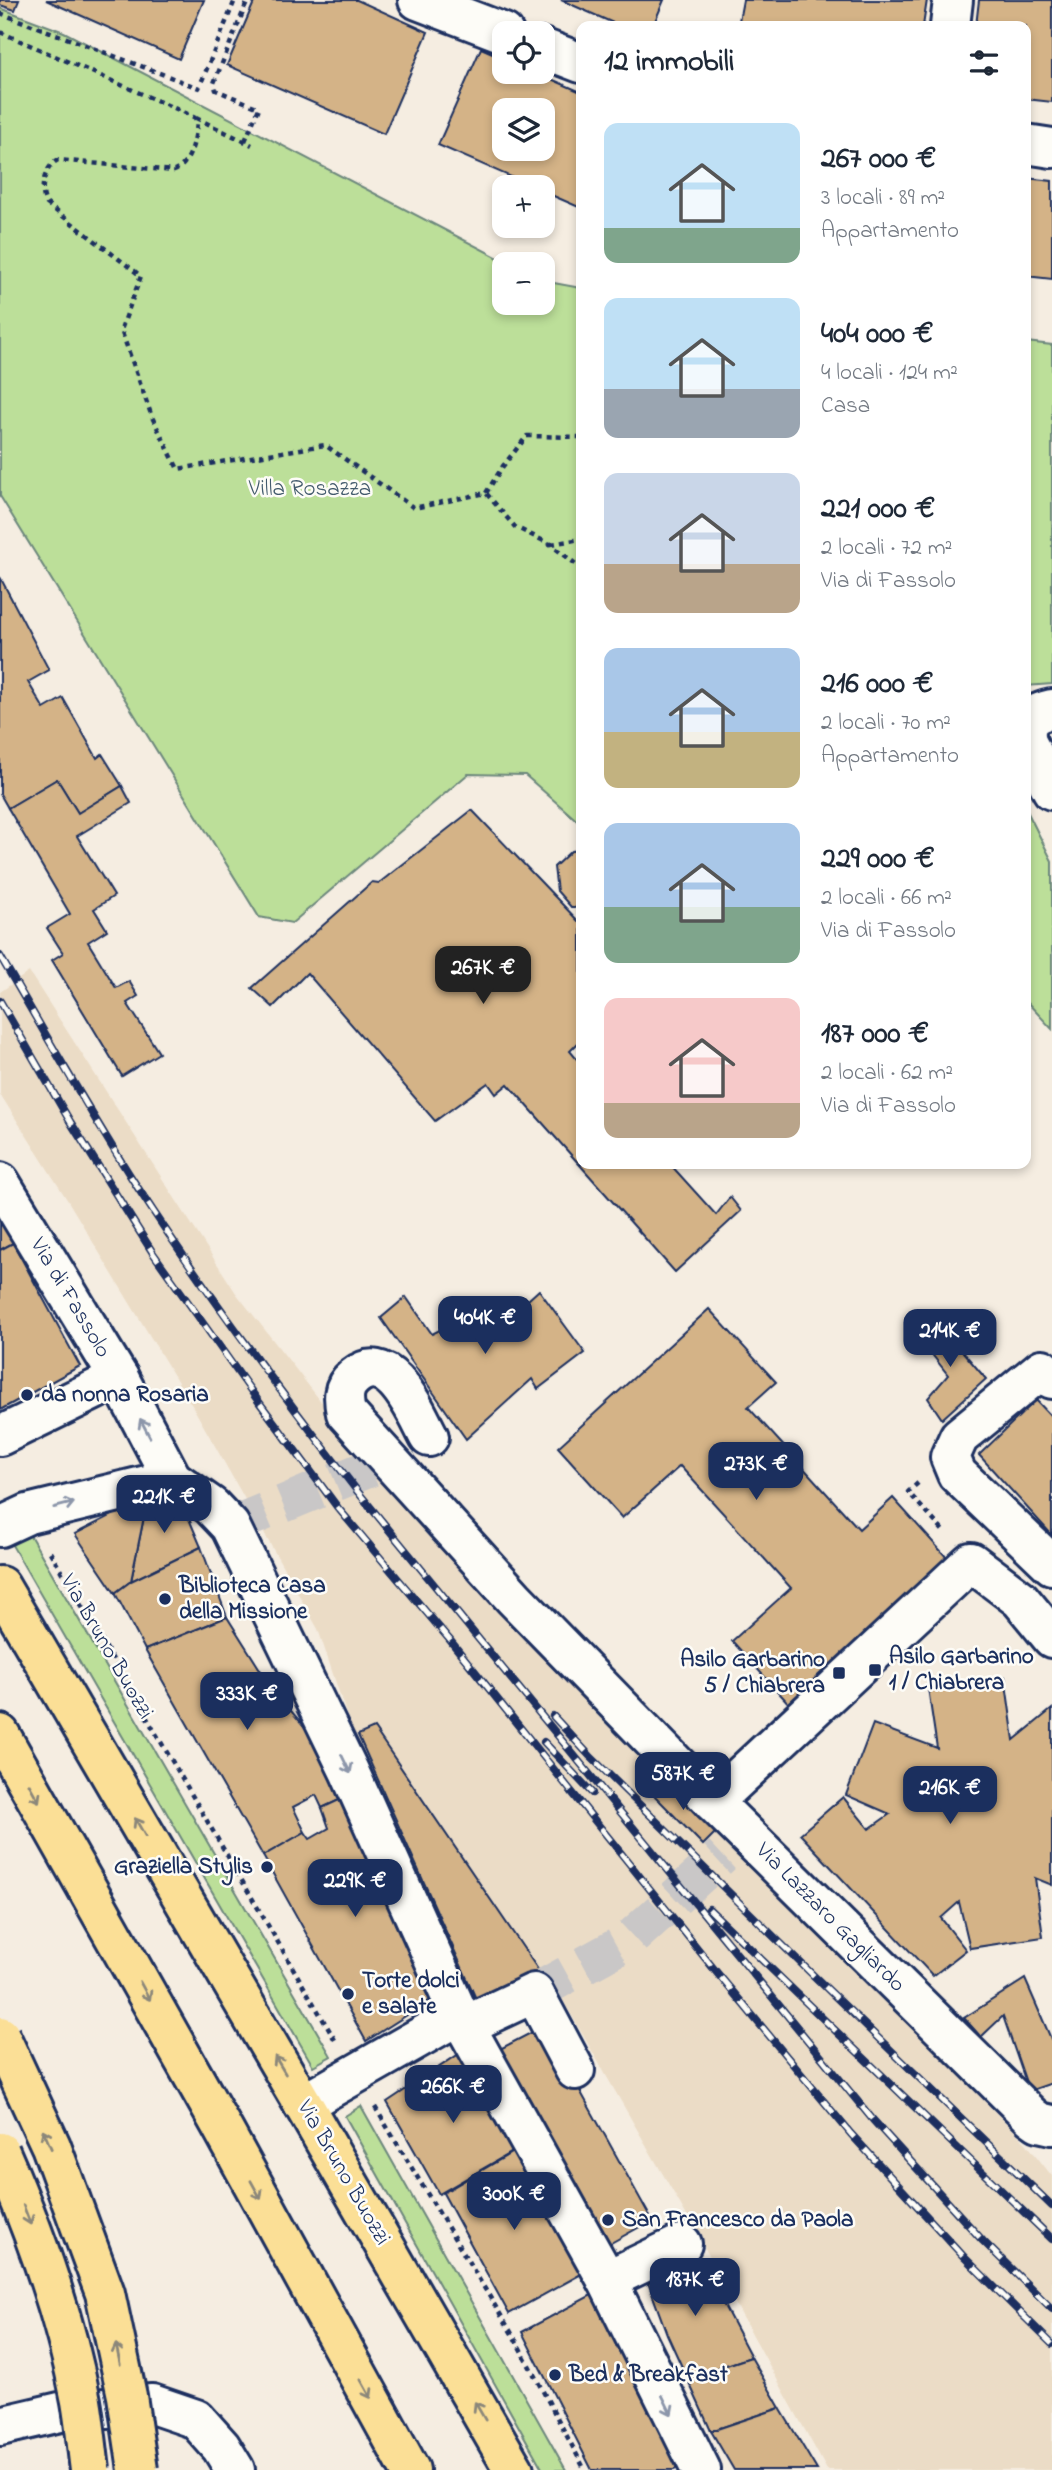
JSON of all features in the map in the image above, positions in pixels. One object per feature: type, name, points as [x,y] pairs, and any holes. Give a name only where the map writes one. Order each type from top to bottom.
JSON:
[{"type":"main road","name":"Via Bruno Buozzi","points":[[0,1586],[514,2470]]},
{"type":"main road","points":[[0,1734],[219,2122],[410,2470]]},
{"type":"main road","points":[[0,2036],[51,2146],[105,2293],[127,2396],[138,2470]]},
{"type":"main road","points":[[0,2152],[27,2213],[61,2316],[81,2402],[90,2470]]},
{"type":"street","points":[[951,21],[953,0]]},
{"type":"street","points":[[441,4],[492,27]]},
{"type":"street","points":[[555,53],[576,61]]},
{"type":"street","points":[[1031,145],[1052,148]]},
{"type":"street","points":[[1031,718],[1038,712],[1052,709]]},
{"type":"street","points":[[1031,750],[1052,790]]},
{"type":"street","name":"Via di Fassolo","points":[[0,1182],[119,1378],[172,1479]]},
{"type":"street","points":[[1052,1379],[1042,1369],[959,1437],[950,1457],[957,1474],[1052,1565]]},
{"type":"street","name":"Via Lazzaro Gagliardo","points":[[429,1437],[394,1378],[382,1371],[369,1370],[356,1375],[347,1384],[343,1398],[346,1413],[514,1598],[713,1802],[732,1843],[1031,2117],[1049,2125]]},
{"type":"street","points":[[0,1436],[119,1378]]},
{"type":"street","points":[[14,1520],[172,1479],[211,1506],[230,1526],[349,1771],[463,2020],[607,2280],[701,2470]]},
{"type":"street","points":[[713,1802],[971,1562],[1020,1599],[1052,1638]]},
{"type":"street","points":[[303,2104],[355,2073],[463,2020],[534,1993],[575,2070]]},
{"type":"street","points":[[607,2280],[682,2244]]},
{"type":"street","points":[[0,2426],[60,2412],[152,2404],[196,2420],[221,2447],[235,2470]]},
{"type":"path","points":[[0,13],[199,89],[235,0]]},
{"type":"path","points":[[245,141],[259,108],[216,90],[214,83],[248,0]]},
{"type":"path","points":[[0,32],[252,145]]},
{"type":"path","points":[[195,118],[196,129],[187,162],[179,169],[174,171],[58,160],[51,163],[43,189],[43,198],[47,204],[141,275],[121,330],[152,417],[178,469],[325,445],[414,508],[486,493],[527,436],[576,436]]},
{"type":"path","points":[[486,493],[515,527],[550,544],[576,564]]},
{"type":"path","points":[[550,544],[576,540]]},
{"type":"path","name":"Via Bruno Buozzi","points":[[14,1520],[355,2073],[514,2337],[585,2470]]},
{"type":"shaded area","points":[[29,972],[236,1293],[410,1515],[1026,2143],[1052,2176],[1052,2470],[827,2470],[691,2223],[546,1971],[479,2003],[353,1734],[318,1629],[193,1407],[0,1094],[0,992]]},
{"type":"green space","name":"Villa Rosazza","points":[[0,8],[64,32],[492,255],[492,315],[555,315],[555,283],[576,287],[576,820],[525,775],[468,774],[292,923],[259,917],[0,496]]},
{"type":"green space","points":[[1031,343],[1052,345],[1052,684],[1031,686]]},
{"type":"green space","points":[[1031,819],[1052,861],[1052,1029],[1031,1006]]},
{"type":"green space","points":[[23,1523],[331,2056],[313,2066],[5,1533]]},
{"type":"green space","points":[[361,2106],[566,2470],[543,2470],[345,2116]]},
{"type":"building","points":[[0,0],[19,0],[15,10],[0,5]]},
{"type":"building","points":[[46,0],[204,0],[179,59]]},
{"type":"building","points":[[255,0],[357,0],[428,32],[384,134],[227,65]]},
{"type":"building","points":[[561,0],[664,0],[655,21],[609,21]]},
{"type":"building","points":[[743,0],[927,0],[924,21],[739,21]]},
{"type":"building","points":[[979,0],[1052,0],[1052,102],[1031,100],[1031,21],[977,21]]},
{"type":"building","points":[[481,48],[492,53],[492,84],[555,84],[555,81],[576,90],[576,206],[555,197],[555,175],[507,175],[438,145]]},
{"type":"building","points":[[1031,179],[1052,181],[1052,279],[1031,277]]},
{"type":"building","points":[[0,577],[49,670],[28,682],[44,709],[63,698],[97,758],[102,754],[122,786],[78,813],[57,779],[8,808],[0,794]]},
{"type":"building","points":[[57,779],[78,813],[122,786],[131,803],[77,836],[114,896],[94,909],[107,930],[88,942],[116,988],[129,981],[138,996],[127,1003],[159,1053],[122,1076],[52,960],[63,953],[47,928],[70,914],[8,808]]},
{"type":"building","points":[[472,810],[576,919],[576,1045],[570,1051],[576,1058],[576,1161],[508,1084],[496,1094],[488,1083],[435,1121],[307,973],[273,1007],[252,988],[372,882],[379,883]]},
{"type":"building","points":[[576,850],[576,907],[571,907],[557,891],[554,867],[571,851]]},
{"type":"building","points":[[584,1169],[675,1169],[716,1215],[730,1197],[741,1211],[675,1272]]},
{"type":"building","points":[[2,1212],[13,1243],[0,1250],[0,1213]]},
{"type":"building","points":[[13,1243],[80,1366],[0,1410],[0,1250]]},
{"type":"building","points":[[539,1290],[585,1353],[538,1389],[532,1379],[466,1439],[381,1318],[406,1297],[432,1334],[474,1313],[482,1305],[496,1329]]},
{"type":"building","points":[[709,1309],[776,1382],[748,1407],[859,1529],[893,1498],[949,1560],[791,1706],[732,1641],[791,1588],[680,1466],[622,1518],[558,1447]]},
{"type":"building","points":[[935,1319],[986,1379],[942,1419],[928,1398],[948,1375],[916,1334]]},
{"type":"building","points":[[1036,1400],[1052,1417],[1052,1535],[979,1455]]},
{"type":"building","points":[[178,1493],[201,1547],[131,1581],[148,1497]]},
{"type":"building","points":[[148,1497],[131,1581],[115,1593],[75,1534]]},
{"type":"building","points":[[201,1547],[227,1617],[145,1650],[115,1593],[131,1581]]},
{"type":"building","points":[[227,1617],[273,1690],[346,1775],[352,1794],[322,1808],[316,1795],[293,1807],[305,1832],[263,1856],[145,1650]]},
{"type":"building","points":[[1005,1677],[1014,1740],[1052,1709],[1052,1885],[1035,1878],[1043,1937],[970,1948],[959,1902],[941,1918],[966,1950],[933,1976],[800,1834],[843,1797],[869,1829],[890,1814],[846,1795],[873,1724],[937,1748],[928,1688]]},
{"type":"building","points":[[374,1728],[539,1971],[477,2001],[358,1735]]},
{"type":"building","points":[[663,1780],[715,1833],[703,1845],[651,1792]]},
{"type":"building","points":[[352,1794],[440,1994],[366,2041],[263,1856],[305,1832],[310,1839],[329,1828],[322,1808]]},
{"type":"building","points":[[1025,1979],[1052,2041],[1052,2083],[1029,2091],[1003,2016],[981,2037],[964,2018]]},
{"type":"building","points":[[544,2026],[652,2220],[609,2244],[500,2049]]},
{"type":"building","points":[[459,2054],[522,2146],[439,2194],[387,2102]]},
{"type":"building","points":[[518,2149],[585,2272],[509,2314],[443,2193]]},
{"type":"building","points":[[700,2260],[751,2357],[687,2378],[643,2269]]},
{"type":"building","points":[[599,2291],[686,2464],[674,2470],[592,2470],[522,2332]]},
{"type":"building","points":[[751,2357],[780,2408],[711,2431],[687,2378]]},
{"type":"building","points":[[780,2408],[817,2470],[734,2470],[711,2431]]},
{"type":"tunnel","points":[[230,1526],[387,1461]]},
{"type":"tunnel","points":[[534,1993],[628,1941],[722,1855]]},
{"type":"railway","points":[[0,956],[102,1131],[190,1266],[358,1492],[873,2120],[983,2241],[1052,2309]]},
{"type":"railway","points":[[0,1001],[71,1123],[153,1253],[338,1508],[449,1639],[718,1974],[851,2134],[965,2258],[1052,2344]]},
{"type":"railway","points":[[553,1716],[590,1756],[814,1976],[1052,2206]]},
{"type":"railway","points":[[544,1742],[592,1793]]},
{"type":"railway","points":[[709,1909],[1052,2239]]},
{"type":"place","name":"da nonna Rosaria","points":[[27,1395]]},
{"type":"place","name":"Biblioteca Casa della Missione","points":[[165,1599]]},
{"type":"place","name":"Asilo Garbarino 1 / Chiabrera","points":[[875,1670]]},
{"type":"place","name":"Asilo Garbarino 5 / Chiabrera","points":[[839,1673]]},
{"type":"place","name":"Graziella Stylis","points":[[267,1867]]},
{"type":"place","name":"Torte dolci e salate","points":[[348,1994]]},
{"type":"place","name":"San Francesco da Paola","points":[[608,2220]]},
{"type":"place","name":"Bed & Breakfast","points":[[555,2375]]}]
